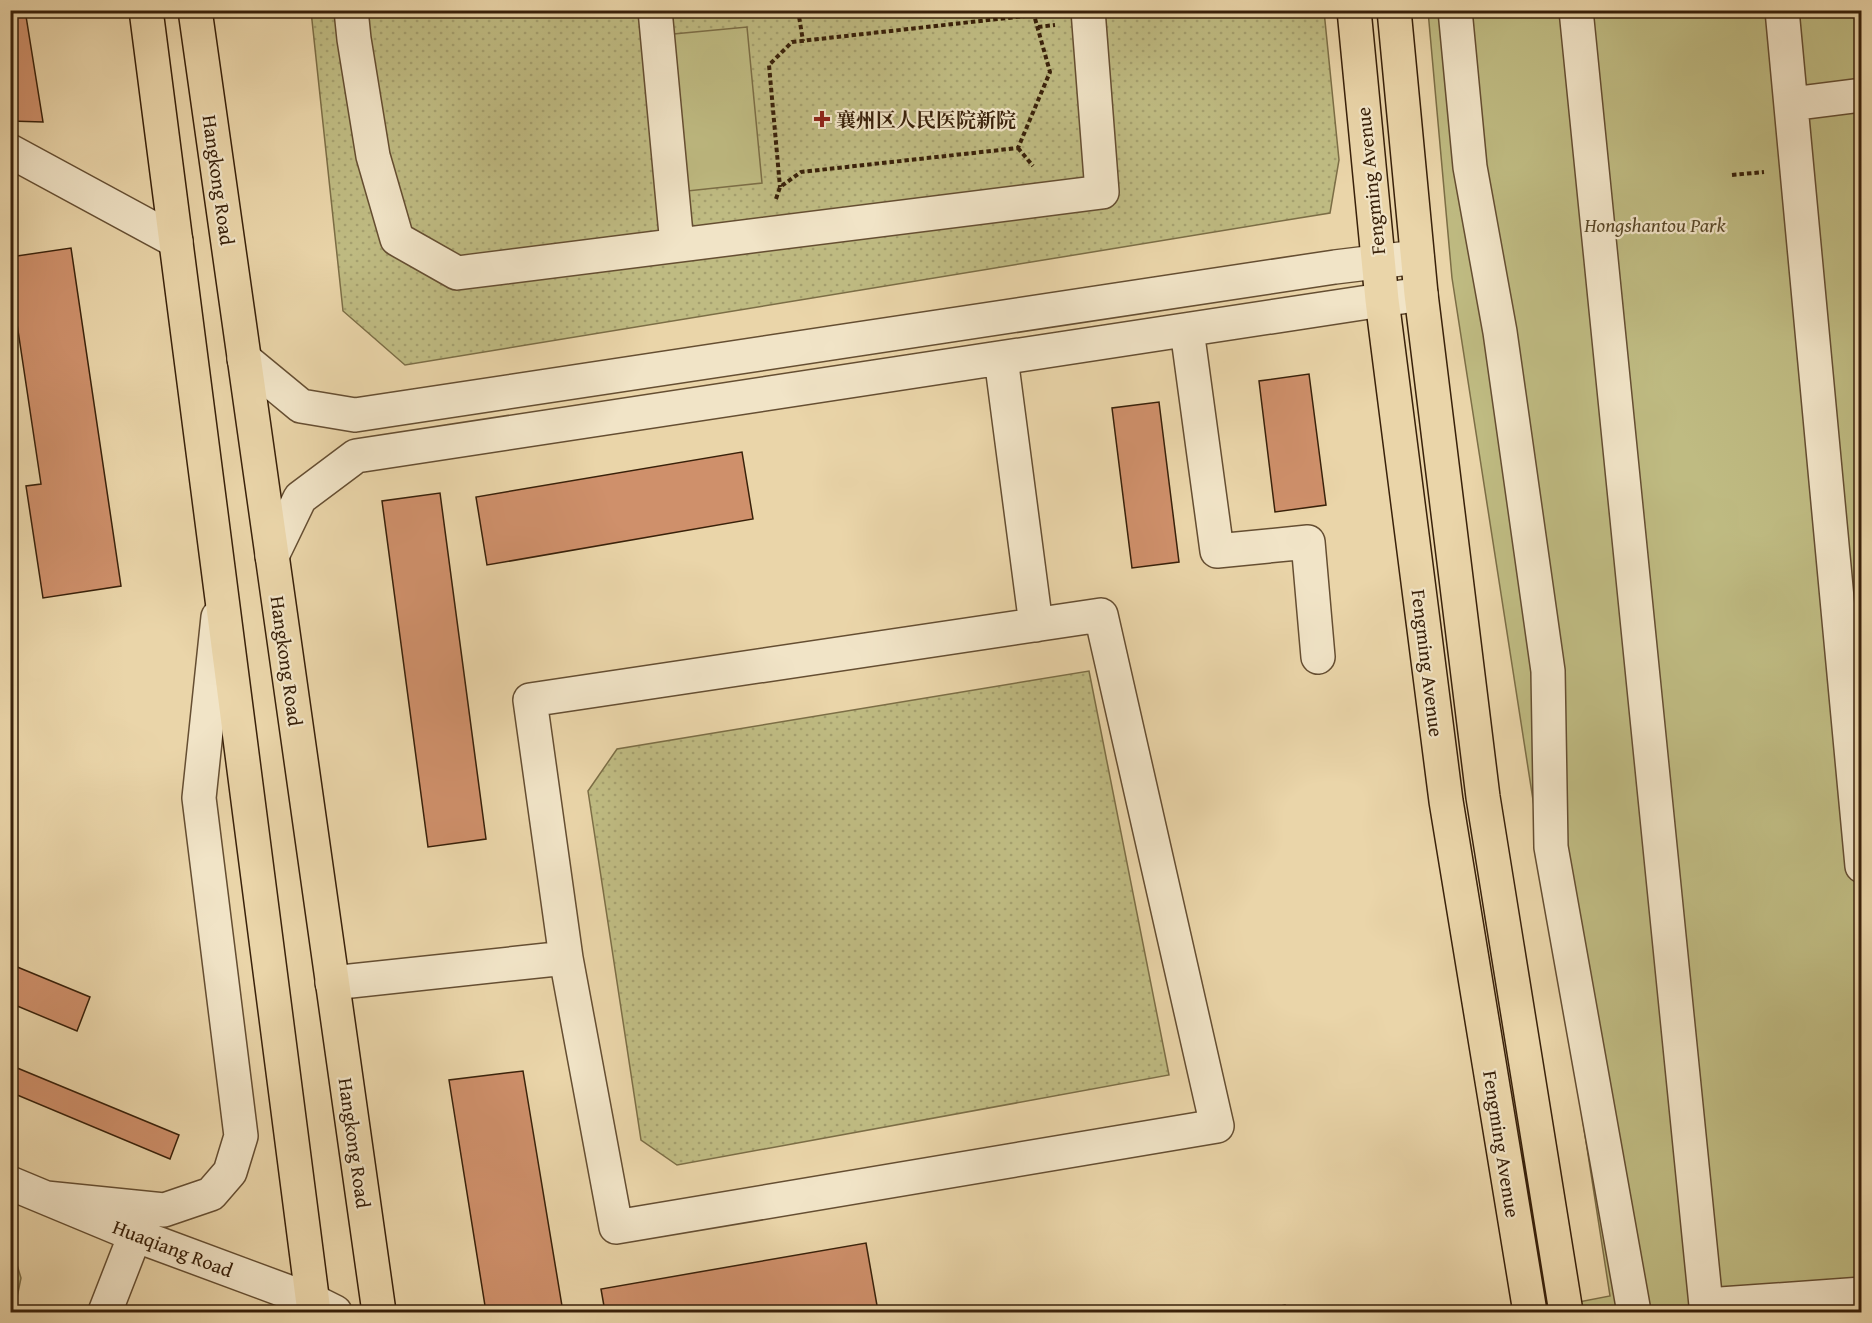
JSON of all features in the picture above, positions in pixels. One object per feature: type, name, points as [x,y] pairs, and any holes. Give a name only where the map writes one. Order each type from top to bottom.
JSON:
[{"type":"main road","points":[[146,10],[221,588],[321,1308]]},
{"type":"main road","name":"Hangkong Road","points":[[195,10],[379,1312]]},
{"type":"main road","name":"Fengming Avenue","points":[[1354,10],[1382,300],[1446,801],[1529,1308]]},
{"type":"main road","name":"Fengming Avenue","points":[[1394,10],[1421,294],[1483,797],[1565,1304]]},
{"type":"street","points":[[351,10],[372,156],[397,238],[457,273],[1102,192],[1088,10]]},
{"type":"street","points":[[655,10],[676,245]]},
{"type":"street","points":[[1455,10],[1470,167],[1500,332],[1548,671],[1551,847],[1632,1298]]},
{"type":"street","points":[[1576,10],[1706,1305],[1862,1294]]},
{"type":"street","points":[[1782,10],[1862,866]]},
{"type":"street","points":[[1791,104],[1862,95]]},
{"type":"street","points":[[10,151],[176,241]]},
{"type":"street","points":[[244,359],[301,406],[355,415],[1417,257]]},
{"type":"street","points":[[272,556],[300,498],[356,456],[1421,294]]},
{"type":"street","points":[[1188,330],[1217,551],[1308,542],[1318,657]]},
{"type":"street","points":[[1001,358],[1036,625]]},
{"type":"street","points":[[45,1198],[164,1210],[211,1194],[230,1172],[241,1136],[199,798],[221,588]]},
{"type":"street","points":[[1101,615],[1217,1126],[616,1227],[567,958],[530,700],[1101,615]]},
{"type":"street","points":[[332,983],[567,958]]},
{"type":"street","name":"Huaqiang Road","points":[[10,1183],[321,1308]]},
{"type":"street","points":[[105,1312],[135,1235]]},
{"type":"path","points":[[798,10],[803,41]]},
{"type":"path","points":[[765,234],[780,187],[769,65],[792,42],[1034,15],[1050,72],[1018,148],[801,172],[780,187]]},
{"type":"green space","name":"襄州区人民医院新院","points":[[311,11],[1324,11],[1339,160],[1330,213],[405,365],[343,311]]},
{"type":"green space","name":"Hongshantou Park","points":[[1428,11],[1861,11],[1861,1312],[1527,1312],[1610,1296],[1452,278]]},
{"type":"green space","points":[[747,27],[762,183],[678,192],[663,35]]},
{"type":"green space","points":[[1089,671],[1169,1075],[677,1165],[641,1140],[588,791],[617,749]]},
{"type":"green space","points":[[11,1245],[21,1278],[14,1312],[10,1312]]},
{"type":"building","points":[[10,10],[25,10],[43,122],[10,121]]},
{"type":"building","points":[[71,248],[121,586],[43,598],[26,486],[41,484],[10,277],[10,257]]},
{"type":"building","points":[[1309,374],[1326,505],[1275,512],[1259,381]]},
{"type":"building","points":[[1159,402],[1179,562],[1132,568],[1112,408]]},
{"type":"building","points":[[742,452],[753,519],[487,565],[476,497]]},
{"type":"building","points":[[440,493],[486,839],[428,847],[382,501]]},
{"type":"building","points":[[10,964],[90,997],[77,1031],[10,1003]]},
{"type":"building","points":[[10,1065],[179,1135],[170,1159],[10,1092]]},
{"type":"building","points":[[523,1071],[563,1312],[486,1312],[449,1080]]},
{"type":"building","points":[[866,1243],[878,1311],[605,1312],[601,1289]]},
{"type":"building","points":[[1285,1305],[1287,1312],[1250,1312]]},
{"type":"place","name":"襄州区人民医院新院","points":[[822,119]]}]
